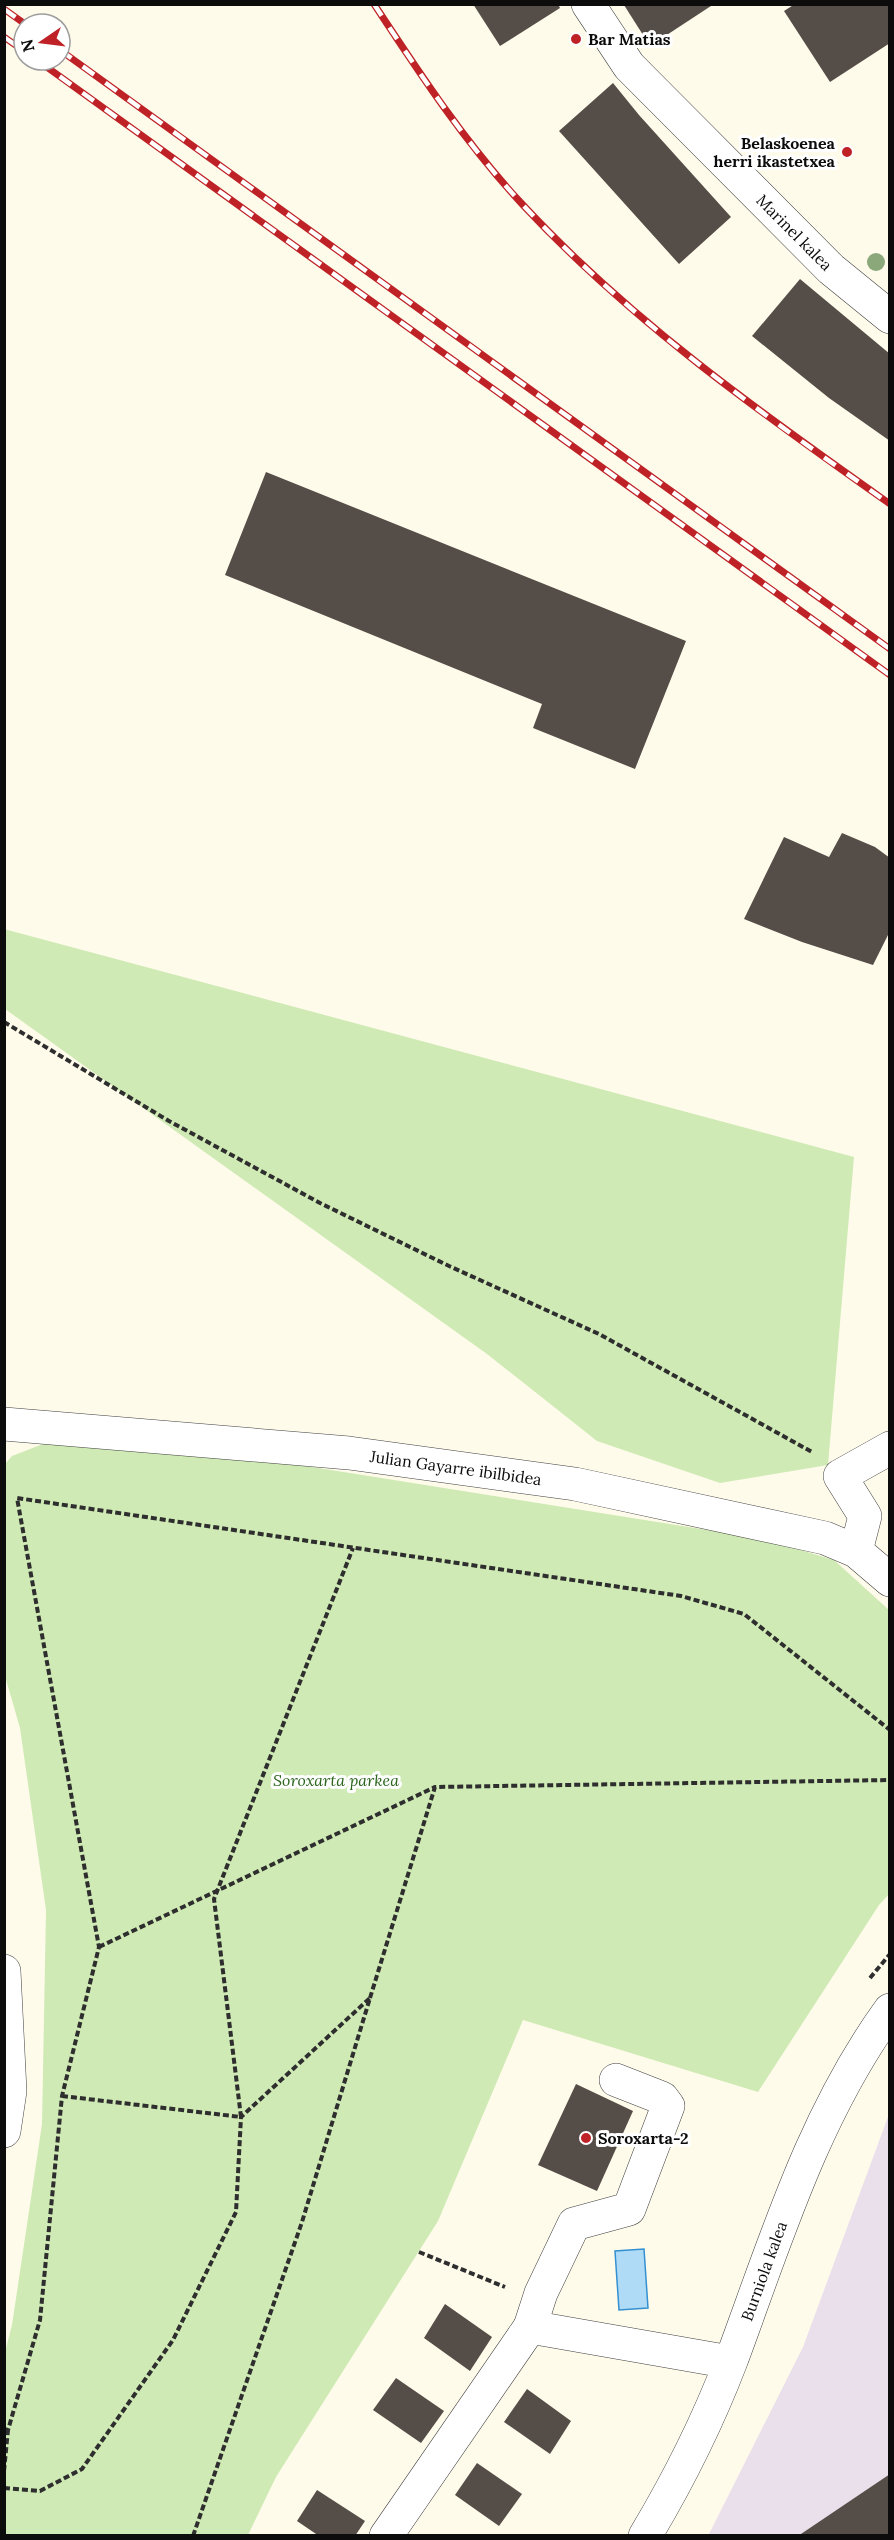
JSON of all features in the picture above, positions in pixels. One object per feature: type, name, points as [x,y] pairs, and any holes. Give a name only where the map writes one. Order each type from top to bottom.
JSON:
[{"type":"street","name":"Marinel kalea","points":[[588,4],[629,66],[831,269],[890,317]]},
{"type":"street","name":"Julian Gayarre ibilbidea","points":[[12,1431],[349,1453],[574,1484],[825,1538],[856,1551],[890,1580]]},
{"type":"street","points":[[856,1551],[865,1516],[840,1476],[890,1448]]},
{"type":"street","points":[[4,1971],[10,2091],[4,2130]]},
{"type":"street","name":"Burniola kalea","points":[[645,2535],[663,2506],[698,2435],[730,2362],[806,2157],[844,2083],[890,2010]]},
{"type":"street","points":[[386,2535],[534,2314],[574,2224],[629,2209],[668,2106],[662,2098],[616,2080]]},
{"type":"street","points":[[534,2314],[730,2362]]},
{"type":"path","points":[[4,1022],[169,1121],[320,1203],[449,1266],[599,1334],[813,1452],[840,1476]]},
{"type":"path","points":[[4,2471],[6,2429],[40,2320],[62,2096],[99,1947],[17,1498],[681,1596],[744,1614],[890,1730]]},
{"type":"path","points":[[4,2488],[40,2492],[82,2469],[173,2340],[236,2212],[241,2117],[214,1899],[353,1548]]},
{"type":"path","points":[[99,1947],[435,1787],[890,1780]]},
{"type":"path","points":[[193,2535],[302,2222],[435,1787]]},
{"type":"path","points":[[62,2096],[241,2117],[370,1998]]},
{"type":"path","points":[[419,2252],[534,2314]]},
{"type":"shaded area","points":[[889,2114],[889,2535],[708,2536],[803,2347]]},
{"type":"green space","points":[[4,929],[854,1157],[828,1465],[720,1483],[597,1441],[487,1354],[5,1009]]},
{"type":"green space","name":"Soroxarta parkea","points":[[61,1437],[199,1449],[764,1539],[834,1560],[889,1610],[889,1894],[879,1905],[758,2092],[523,2020],[438,2221],[276,2477],[248,2535],[5,2535],[5,2352],[12,2325],[42,2124],[46,1910],[20,1728],[5,1676],[4,1465],[12,1456]]},
{"type":"water","points":[[644,2249],[648,2308],[619,2310],[615,2251]]},
{"type":"building","points":[[473,4],[558,4],[560,8],[500,46]]},
{"type":"building","points":[[714,4],[650,46],[624,5]]},
{"type":"building","points":[[795,4],[890,4],[890,43],[830,82],[784,11]]},
{"type":"building","points":[[613,83],[731,217],[679,264],[559,131]]},
{"type":"building","points":[[800,279],[890,354],[890,441],[829,398],[752,336]]},
{"type":"building","points":[[266,472],[686,641],[635,769],[533,728],[542,704],[225,575]]},
{"type":"building","points":[[842,833],[875,847],[890,858],[890,931],[873,965],[802,942],[744,919],[784,837],[829,857]]},
{"type":"building","name":"Soroxarta-2","points":[[576,2084],[633,2111],[597,2191],[538,2165]]},
{"type":"building","points":[[445,2304],[492,2337],[470,2371],[424,2338]]},
{"type":"building","points":[[396,2378],[444,2411],[421,2443],[373,2410]]},
{"type":"building","points":[[527,2389],[571,2421],[550,2454],[504,2422]]},
{"type":"building","points":[[477,2463],[522,2494],[499,2526],[455,2495]]},
{"type":"building","points":[[890,2474],[890,2536],[798,2536]]},
{"type":"building","points":[[317,2490],[365,2521],[355,2536],[319,2536],[297,2521]]},
{"type":"railway","points":[[374,4],[426,82],[482,158],[564,247],[608,288],[699,364],[890,504]]},
{"type":"railway","points":[[4,9],[12,15]]},
{"type":"railway","points":[[4,37],[12,43]]},
{"type":"railway","points":[[72,59],[890,649]]},
{"type":"railway","points":[[54,72],[890,675]]},
{"type":"place","name":"Bar Matias","points":[[576,39]]},
{"type":"place","name":"Belaskoenea herri ikastetxea","points":[[847,152]]},
{"type":"place","name":"Soroxarta-2","points":[[586,2138]]}]
